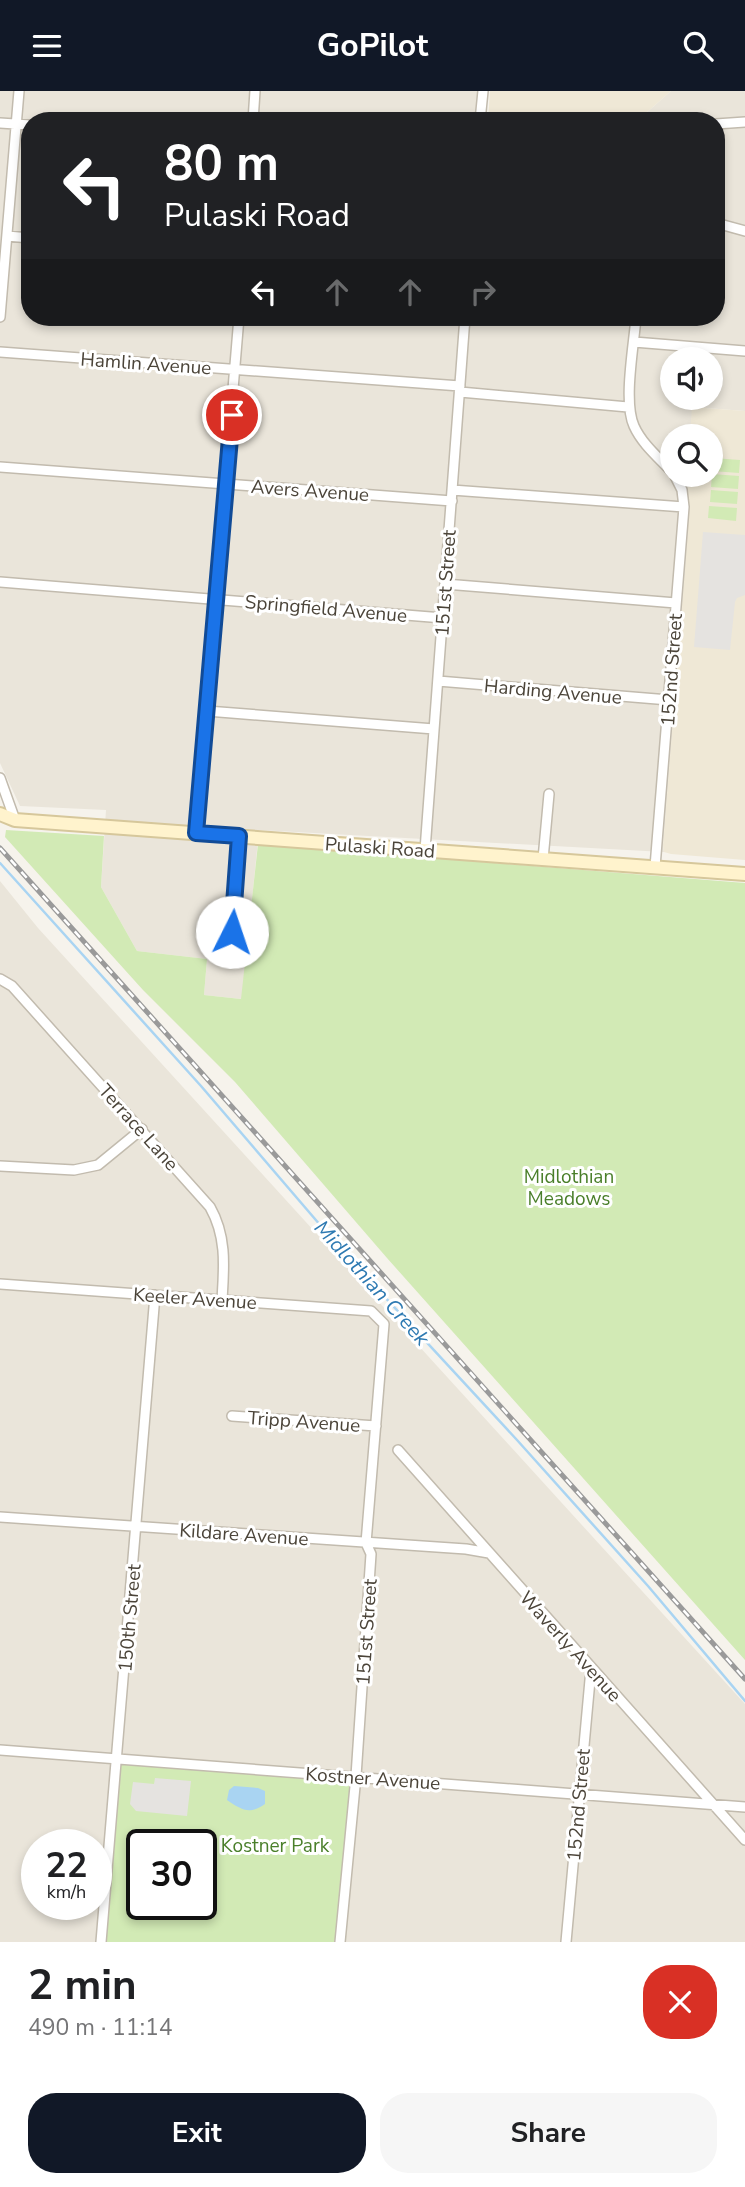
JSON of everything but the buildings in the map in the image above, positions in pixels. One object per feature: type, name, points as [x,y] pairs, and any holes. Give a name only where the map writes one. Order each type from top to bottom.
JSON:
[{"type":"main road","name":"Pulaski Road","points":[[0,814],[15,820]]},
{"type":"main road","name":"Pulaski Road","points":[[0,823],[15,820],[745,874]]},
{"type":"street","points":[[0,317],[19,91]]},
{"type":"street","points":[[254,112],[256,91]]},
{"type":"street","points":[[481,112],[482,91]]},
{"type":"street","points":[[725,123],[745,122]]},
{"type":"street","points":[[0,123],[21,124]]},
{"type":"street","points":[[725,225],[745,231]]},
{"type":"street","points":[[7,236],[21,237]]},
{"type":"street","points":[[196,833],[238,326]]},
{"type":"street","name":"151st Street","points":[[425,850],[465,326]]},
{"type":"street","name":"152nd Street","points":[[635,326],[628,407],[633,425],[642,440],[660,459]]},
{"type":"street","points":[[634,342],[745,351]]},
{"type":"street","name":"Hamlin Avenue","points":[[0,352],[460,389],[628,407]]},
{"type":"street","name":"Avers Avenue","points":[[0,467],[452,501]]},
{"type":"street","name":"152nd Street","points":[[655,867],[684,507],[680,487]]},
{"type":"street","points":[[452,490],[684,507]]},
{"type":"street","name":"Springfield Avenue","points":[[0,582],[443,618]]},
{"type":"street","points":[[445,584],[676,603]]},
{"type":"street","name":"Harding Avenue","points":[[438,681],[669,700]]},
{"type":"street","points":[[207,711],[434,729]]},
{"type":"street","points":[[0,778],[15,820]]},
{"type":"street","points":[[543,859],[549,795]]},
{"type":"street","points":[[232,932],[239,836]]},
{"type":"street","name":"Terrace Lane","points":[[0,978],[12,986],[210,1207],[218,1221],[224,1255],[222,1300]]},
{"type":"street","points":[[0,1166],[74,1170],[98,1165],[142,1129]]},
{"type":"street","name":"Keeler Avenue","points":[[0,1284],[371,1311],[384,1324]]},
{"type":"street","name":"150th Street","points":[[101,1942],[155,1295]]},
{"type":"street","name":"151st Street","points":[[340,1942],[356,1776],[372,1554],[366,1543],[384,1324]]},
{"type":"street","name":"Tripp Avenue","points":[[232,1416],[376,1426]]},
{"type":"street","name":"Waverly Avenue","points":[[398,1450],[745,1840]]},
{"type":"street","name":"Kildare Avenue","points":[[0,1517],[466,1549],[489,1553]]},
{"type":"street","name":"152nd Street","points":[[566,1942],[591,1669]]},
{"type":"street","name":"Kostner Avenue","points":[[0,1750],[745,1807]]},
{"type":"shaded area","points":[[0,91],[479,91],[478,112],[21,112],[21,326],[725,326],[725,112],[647,112],[671,91],[745,91],[745,411],[723,409],[723,347],[660,347],[660,410],[693,410],[691,424],[660,424],[660,487],[688,487],[689,516],[664,852],[259,830],[242,999],[204,995],[207,959],[137,951],[101,887],[106,810],[20,806],[0,763]]},
{"type":"shaded area","points":[[490,91],[671,91],[647,112],[489,112]]},
{"type":"shaded area","points":[[692,410],[745,411],[745,860],[671,854],[664,852],[663,845],[688,529],[688,487],[723,487],[723,424],[691,424]]},
{"type":"shaded area","points":[[703,532],[745,535],[745,595],[737,598],[735,602],[730,650],[694,647]]},
{"type":"shaded area","points":[[0,881],[38,928],[745,1704],[745,1942],[0,1942]]},
{"type":"shaded area","points":[[155,1778],[191,1781],[187,1816],[136,1811],[130,1804],[133,1782],[154,1784]]},
{"type":"green space","points":[[723,459],[740,460],[739,473],[723,472]]},
{"type":"green space","points":[[723,475],[739,476],[738,489],[711,487],[723,487]]},
{"type":"green space","points":[[711,490],[738,492],[737,504],[710,502]]},
{"type":"green space","points":[[709,506],[737,508],[736,521],[708,518]]},
{"type":"green space","name":"Midlothian Meadows","points":[[6,830],[104,836],[101,887],[137,951],[207,959],[204,995],[241,999],[258,844],[745,883],[745,1660],[387,1258],[235,1082],[143,990],[5,837]]},
{"type":"green space","name":"Kostner Park","points":[[117,1759],[356,1776],[340,1942],[101,1942],[103,1920],[112,1920],[111,1829]]},
{"type":"water","points":[[234,1786],[265,1791],[265,1804],[250,1810],[237,1806],[227,1800],[229,1790]]},
{"type":"waterway","name":"Midlothian Creek","points":[[0,863],[201,1086],[345,1254],[648,1586],[745,1701]]},
{"type":"railway","points":[[0,848],[745,1679]]},
{"type":"route","points":[[232,415],[196,833],[239,836],[232,932]]}]
